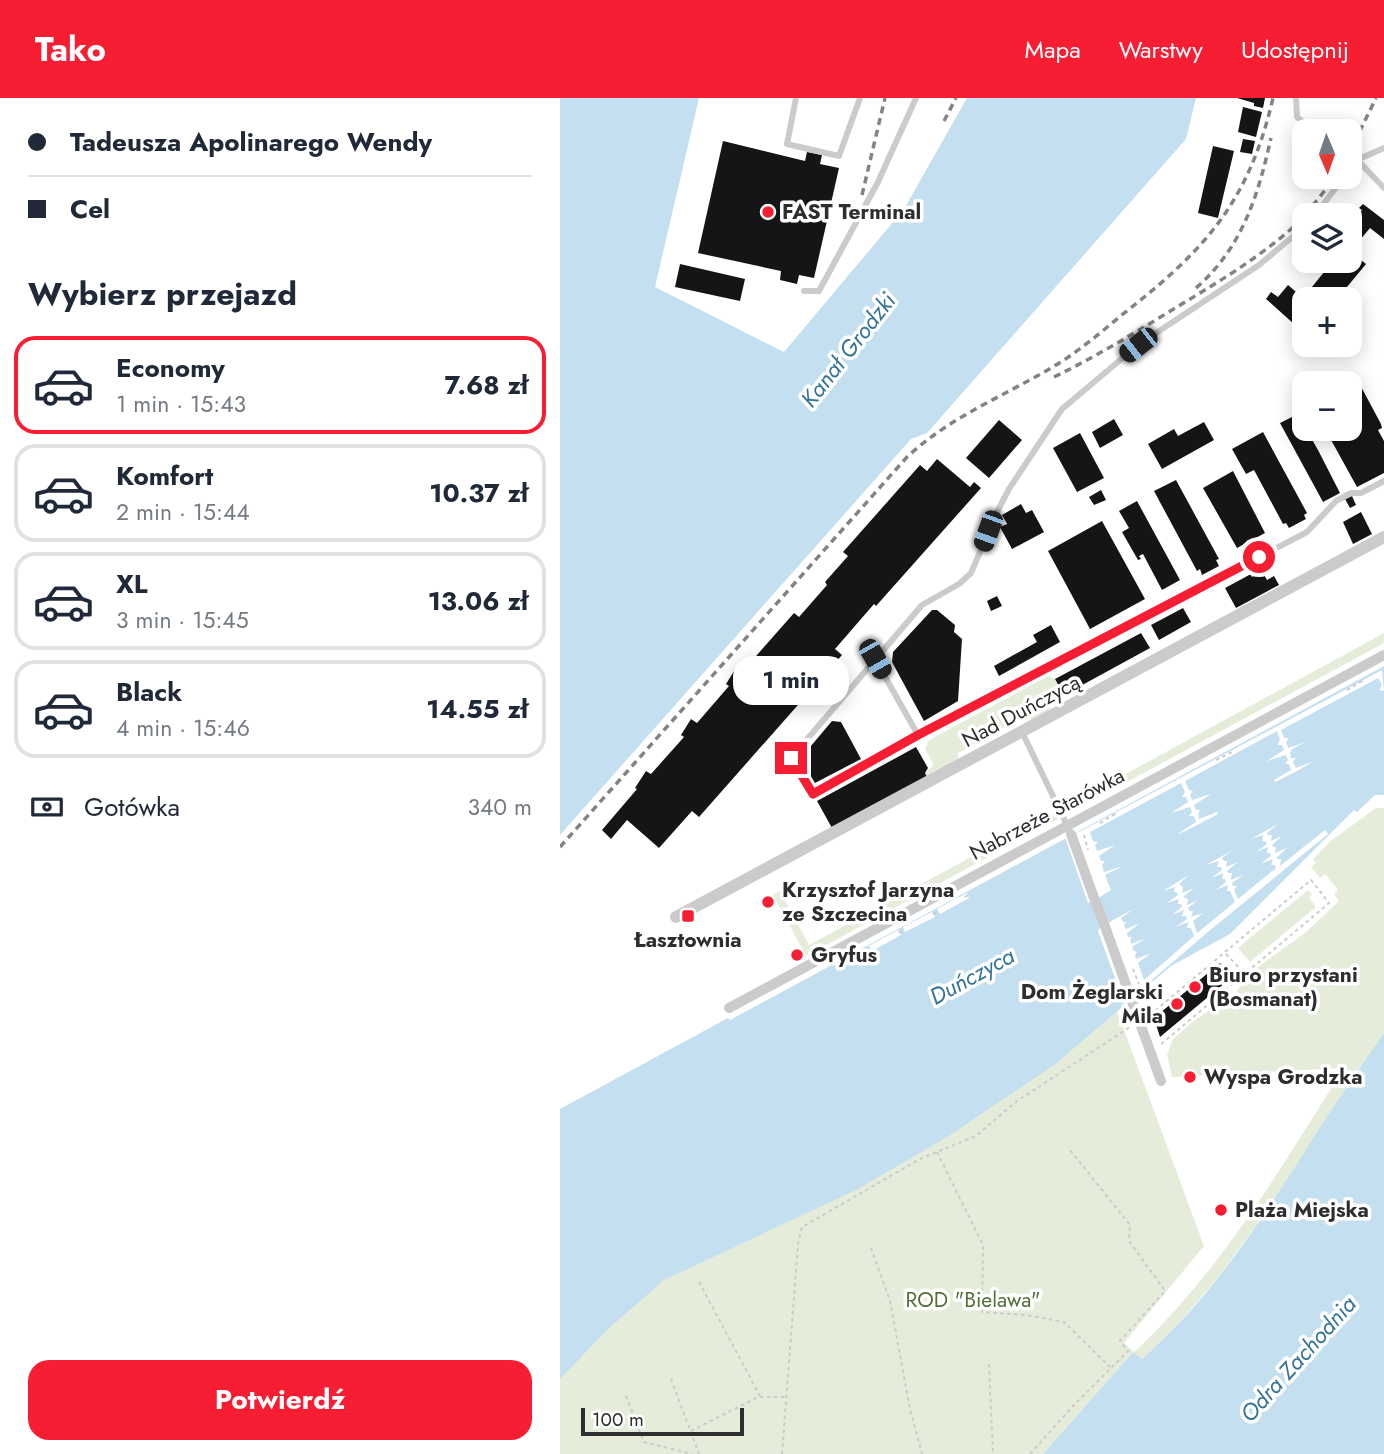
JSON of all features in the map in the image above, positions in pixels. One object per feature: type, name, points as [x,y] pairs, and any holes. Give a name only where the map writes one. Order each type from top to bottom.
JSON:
[{"type":"street","name":"Nad Duńczycą","points":[[676,917],[1384,537]]},
{"type":"street","name":"Nabrzeże Starówka","points":[[729,1008],[964,890],[1384,655]]},
{"type":"street","points":[[1069,830],[1161,1081]]},
{"type":"lane","points":[[796,98],[787,144],[839,156],[860,98]]},
{"type":"lane","points":[[804,291],[819,291],[877,182],[916,98]]},
{"type":"lane","points":[[1296,98],[1299,119]]},
{"type":"lane","points":[[1362,158],[1384,148]]},
{"type":"lane","points":[[1362,162],[1384,188]]},
{"type":"lane","points":[[1323,203],[1335,189]]},
{"type":"lane","points":[[1292,237],[1259,265],[1138,345],[1062,409],[1032,451],[1003,500],[971,573],[959,584],[922,605],[791,758],[813,794],[918,735],[1307,532],[1336,501],[1351,493],[1361,493],[1384,481]]},
{"type":"lane","points":[[875,659],[918,735]]},
{"type":"lane","points":[[1022,732],[1069,830]]},
{"type":"path","points":[[1347,690],[1362,681]]},
{"type":"path","points":[[1216,760],[1232,752]]},
{"type":"path","points":[[1100,822],[1115,814]]},
{"type":"path","points":[[1084,835],[1089,849],[1085,851]]},
{"type":"path","points":[[782,1454],[798,1244],[802,1227],[909,1165],[976,1136],[1017,1101],[1124,1030],[1140,1023],[1311,880],[1329,902],[1151,1052]]},
{"type":"path","points":[[933,914],[939,911]]},
{"type":"path","points":[[899,933],[904,930]]},
{"type":"path","points":[[865,951],[870,948]]},
{"type":"path","points":[[1225,952],[1244,974]]},
{"type":"path","points":[[1129,971],[1134,969],[1139,984]]},
{"type":"path","points":[[1187,983],[1191,987]]},
{"type":"path","points":[[1171,997],[1174,1001]]},
{"type":"path","points":[[1203,1002],[1206,1005]]},
{"type":"path","points":[[1030,1454],[1128,1351],[1120,1341],[1165,1291],[1129,1241],[1130,1225],[1070,1150]]},
{"type":"path","points":[[937,1152],[983,1245],[982,1312],[1026,1315],[1064,1322],[1111,1368]]},
{"type":"path","points":[[871,1248],[890,1301],[910,1409],[922,1454]]},
{"type":"path","points":[[699,1282],[760,1396]]},
{"type":"path","points":[[989,1364],[993,1454]]},
{"type":"path","points":[[671,1379],[699,1454]]},
{"type":"path","points":[[626,1396],[644,1442],[692,1454]]},
{"type":"path","points":[[691,1431],[760,1396],[786,1397]]},
{"type":"green space","points":[[1384,633],[1384,643],[1068,814],[1065,807]]},
{"type":"green space","points":[[1048,676],[1055,679],[1064,695],[1049,704],[1051,709],[1031,720],[1028,715],[958,753],[958,759],[927,777],[925,773],[934,765],[925,749],[929,740]]},
{"type":"green space","name":"ROD \"Bielawa\"","points":[[1376,808],[1384,808],[1384,1033],[1273,1202],[1219,1276],[1167,1337],[1142,1359],[1133,1352],[1043,1454],[560,1454],[560,1379],[634,1290],[1101,1025],[1117,1011],[1204,1246],[1124,1343],[1134,1352],[1195,1288],[1222,1253],[1273,1180],[1344,1068],[1172,1077],[1167,1055],[1173,1039],[1192,1022],[1233,995],[1258,967],[1305,933],[1339,901],[1334,894],[1338,890],[1325,874],[1320,878],[1311,867],[1316,863],[1313,859],[1332,840]]},
{"type":"green space","points":[[1054,812],[1058,819],[806,956],[773,895],[780,891],[809,945]]},
{"type":"green space","points":[[1308,890],[1316,907],[1250,962],[1238,948]]},
{"type":"water","name":"Kanał Grodzki","points":[[560,98],[699,98],[655,287],[784,352],[904,209],[967,98],[1196,98],[1186,139],[927,433],[911,439],[560,835]]},
{"type":"water","name":"Duńczyca","points":[[1384,666],[1384,795],[1375,795],[1357,812],[1354,810],[1230,934],[1171,966],[1054,1065],[949,1136],[856,1190],[664,1280],[606,1331],[560,1379],[560,1109],[728,1018],[730,1020]]},
{"type":"water","name":"Odra Zachodnia","points":[[1384,1033],[1384,1454],[1043,1454],[1133,1352],[1142,1359],[1194,1307],[1261,1219]]},
{"type":"pier","points":[[1382,670],[1384,691],[1379,690],[1382,685],[1378,678],[1281,730],[1284,738],[1289,738],[1286,742],[1288,748],[1306,742],[1292,749],[1290,753],[1291,758],[1296,758],[1293,762],[1296,768],[1314,761],[1297,771],[1275,782],[1274,780],[1291,770],[1289,764],[1285,764],[1288,760],[1286,755],[1267,761],[1284,750],[1282,745],[1277,745],[1280,740],[1277,731],[1185,781],[1189,790],[1193,791],[1190,795],[1192,800],[1211,794],[1194,805],[1196,810],[1200,810],[1199,819],[1217,812],[1218,814],[1179,834],[1196,822],[1194,816],[1189,816],[1192,812],[1190,807],[1171,813],[1188,802],[1186,797],[1182,797],[1185,792],[1181,783],[1090,832],[1093,841],[1098,842],[1095,845],[1097,851],[1115,845],[1099,856],[1101,861],[1105,861],[1102,865],[1104,872],[1123,866],[1105,875],[1111,890],[1098,898],[1108,923],[1135,908],[1121,918],[1126,922],[1126,929],[1140,923],[1127,933],[1128,937],[1132,937],[1131,944],[1146,938],[1132,947],[1137,952],[1136,959],[1151,953],[1138,963],[1144,980],[1194,936],[1191,928],[1187,928],[1188,922],[1176,927],[1187,919],[1182,916],[1184,910],[1172,915],[1182,907],[1178,904],[1179,899],[1167,903],[1178,895],[1174,892],[1175,887],[1163,891],[1189,875],[1179,884],[1183,887],[1182,893],[1194,888],[1183,897],[1188,899],[1187,905],[1198,900],[1188,908],[1193,911],[1191,917],[1203,913],[1193,921],[1197,933],[1235,902],[1230,891],[1227,891],[1228,885],[1216,890],[1226,882],[1222,879],[1223,873],[1211,878],[1222,870],[1217,867],[1219,861],[1206,865],[1233,850],[1222,858],[1227,861],[1226,867],[1238,862],[1227,871],[1232,873],[1231,880],[1243,875],[1232,883],[1237,886],[1234,890],[1238,899],[1276,868],[1271,865],[1273,859],[1260,864],[1271,856],[1267,853],[1268,847],[1256,852],[1267,844],[1262,841],[1263,835],[1251,839],[1278,824],[1267,833],[1272,835],[1271,841],[1282,836],[1272,845],[1276,847],[1275,853],[1287,848],[1277,857],[1281,859],[1280,866],[1325,830],[1328,834],[1209,931],[1125,1006],[1098,931],[1101,926],[1091,901],[1088,903],[1065,837],[1081,831]]},
{"type":"pier","points":[[967,893],[969,898],[940,914],[937,909]]},
{"type":"pier","points":[[932,912],[935,917],[905,932],[903,927]]},
{"type":"pier","points":[[898,930],[901,935],[872,951],[869,946]]},
{"type":"pier","points":[[864,949],[866,954],[837,969],[835,964]]},
{"type":"building","points":[[1237,98],[1265,98],[1263,108]]},
{"type":"building","points":[[1243,107],[1262,112],[1256,137],[1238,132]]},
{"type":"building","points":[[1243,139],[1255,141],[1252,154],[1240,152]]},
{"type":"building","name":"FAST Terminal","points":[[723,141],[805,161],[807,152],[822,155],[820,164],[839,168],[814,278],[799,275],[797,284],[780,280],[781,271],[698,253]]},
{"type":"building","points":[[1213,146],[1234,151],[1218,218],[1198,213]]},
{"type":"building","points":[[1362,205],[1384,220],[1384,239],[1370,228],[1362,238]]},
{"type":"building","points":[[680,264],[745,279],[740,301],[675,287]]},
{"type":"building","points":[[1323,273],[1359,273],[1347,287],[1312,287]]},
{"type":"building","points":[[1288,285],[1292,288],[1292,322],[1266,299],[1271,292],[1278,297]]},
{"type":"building","points":[[1362,388],[1381,424],[1382,428],[1378,430],[1384,441],[1384,473],[1357,487],[1332,441],[1362,441]]},
{"type":"building","points":[[1292,417],[1292,441],[1313,441],[1340,493],[1323,502],[1280,423]]},
{"type":"building","points":[[1114,419],[1123,435],[1100,448],[1092,432]]},
{"type":"building","points":[[999,420],[1022,440],[989,478],[966,458]]},
{"type":"building","points":[[1204,422],[1214,440],[1162,469],[1148,444],[1174,429],[1178,436]]},
{"type":"building","points":[[1263,432],[1307,513],[1304,515],[1306,519],[1289,528],[1286,523],[1283,524],[1254,470],[1246,474],[1232,449]]},
{"type":"building","points":[[1080,433],[1104,478],[1077,492],[1053,448]]},
{"type":"building","points":[[937,459],[970,487],[974,482],[981,488],[835,649],[842,655],[699,817],[692,811],[659,848],[627,820],[611,839],[602,830],[637,789],[635,788],[646,771],[651,774],[684,737],[681,735],[691,719],[697,723],[729,686],[726,684],[736,668],[742,672],[794,613],[799,617],[848,556],[843,552],[920,465],[927,471]]},
{"type":"building","points":[[1233,471],[1265,533],[1237,548],[1203,488]]},
{"type":"building","points":[[1176,480],[1219,559],[1216,560],[1219,566],[1202,575],[1200,569],[1197,571],[1154,491]]},
{"type":"building","points":[[1101,490],[1106,500],[1094,505],[1089,497]]},
{"type":"building","points":[[1352,496],[1356,505],[1350,508],[1345,499]]},
{"type":"building","points":[[1137,501],[1180,580],[1162,590],[1143,554],[1138,560],[1122,532],[1129,528],[1119,511]]},
{"type":"building","points":[[1021,504],[1026,513],[1032,510],[1044,532],[1012,549],[1000,527],[1007,524],[1002,515]]},
{"type":"building","points":[[1361,512],[1372,534],[1353,544],[1343,522]]},
{"type":"building","points":[[1102,521],[1145,599],[1090,629],[1048,551]]},
{"type":"building","points":[[1262,571],[1267,580],[1274,576],[1279,585],[1236,608],[1225,588]]},
{"type":"building","points":[[997,596],[1002,606],[991,611],[987,601]]},
{"type":"building","points":[[1183,608],[1191,622],[1159,640],[1151,625]]},
{"type":"building","points":[[932,610],[937,610],[955,625],[954,632],[962,639],[958,701],[924,721],[892,662],[893,652]]},
{"type":"building","points":[[1051,625],[1060,642],[999,676],[994,666],[1037,642],[1033,635]]},
{"type":"building","points":[[1141,633],[1150,648],[1064,695],[1055,679]]},
{"type":"building","points":[[832,721],[841,722],[861,759],[815,783],[804,765],[808,760],[805,753]]},
{"type":"building","points":[[916,747],[928,768],[925,773],[927,777],[832,828],[817,801]]},
{"type":"building","points":[[1220,963],[1232,977],[1160,1037],[1154,1018]]},
{"type":"railway","points":[[862,195],[885,98]]},
{"type":"railway","points":[[944,121],[956,98]]},
{"type":"railway","points":[[560,847],[907,457],[941,430],[1051,368],[1079,349],[1152,291],[1200,245],[1220,221],[1251,167],[1273,98]]},
{"type":"railway","points":[[1362,127],[1376,98]]},
{"type":"railway","points":[[1196,288],[1212,272],[1237,238],[1254,200],[1271,138]]},
{"type":"railway","points":[[1315,203],[1326,189]]},
{"type":"railway","points":[[1054,377],[1114,345],[1224,278],[1292,228]]},
{"type":"place","name":"FAST Terminal","points":[[768,212]]},
{"type":"place","name":"Krzysztof Jarzyna ze Szczecina","points":[[768,902]]},
{"type":"place","name":"Łasztownia","points":[[688,916]]},
{"type":"place","name":"Gryfus","points":[[797,955]]},
{"type":"place","name":"Biuro przystani (Bosmanat)","points":[[1195,987]]},
{"type":"place","name":"Dom Żeglarski Mila","points":[[1177,1004]]},
{"type":"place","name":"Wyspa Grodzka","points":[[1190,1077]]},
{"type":"place","name":"Plaża Miejska","points":[[1221,1210]]},
{"type":"route","points":[[791,758],[813,794],[918,735],[1259,557]]}]
